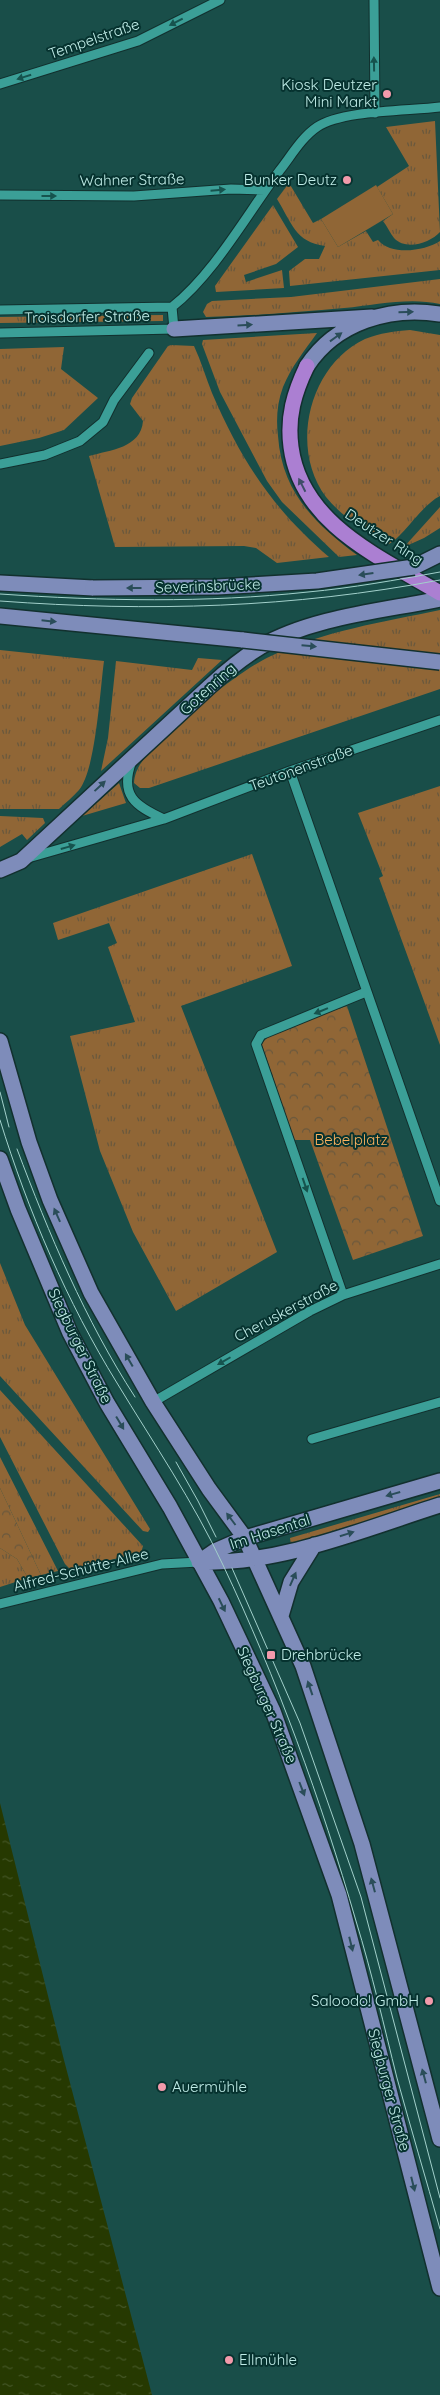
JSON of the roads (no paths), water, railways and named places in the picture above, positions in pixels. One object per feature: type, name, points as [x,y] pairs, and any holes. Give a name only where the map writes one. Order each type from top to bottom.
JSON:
[{"type":"highway","name":"Deutzer Ring","points":[[307,366],[296,387],[291,409],[289,432],[298,477],[308,498],[331,524],[358,543],[440,592]]},
{"type":"main road","name":"Deutzer Ring","points":[[307,366],[316,353],[337,334],[372,317],[395,312],[422,311],[440,314]]},
{"type":"main road","points":[[174,329],[372,317]]},
{"type":"main road","name":"Deutzer Ring","points":[[414,567],[440,554]]},
{"type":"main road","points":[[414,567],[440,561]]},
{"type":"main road","name":"Severinsbrücke","points":[[0,583],[93,588],[217,587],[316,581],[414,567]]},
{"type":"main road","name":"Gotenring","points":[[21,860],[135,753],[239,662],[262,646],[309,626],[440,599]]},
{"type":"main road","points":[[0,616],[352,650],[440,662]]},
{"type":"main road","name":"Teutonenstraße","points":[[0,870],[21,860]]},
{"type":"main road","points":[[0,1041],[29,1142],[50,1200],[91,1293],[153,1402],[209,1489],[261,1559],[281,1616],[302,1666],[362,1844],[440,2139]]},
{"type":"main road","name":"Siegburger Straße","points":[[0,1158],[18,1209],[70,1333],[107,1403],[170,1507],[220,1601],[273,1711],[339,1895],[440,2288]]},
{"type":"main road","name":"Im Hasental","points":[[199,1562],[215,1551],[245,1538],[440,1481]]},
{"type":"main road","name":"Im Hasental","points":[[199,1562],[230,1563],[261,1559],[440,1505]]},
{"type":"main road","points":[[281,1616],[291,1582],[314,1544]]},
{"type":"street","name":"Tempelstraße","points":[[0,84],[138,41],[220,0]]},
{"type":"street","points":[[374,0],[375,113]]},
{"type":"street","points":[[174,329],[172,307],[183,299],[209,269],[295,150],[317,127],[344,117],[440,107]]},
{"type":"street","name":"Wahner Straße","points":[[0,196],[134,196],[231,189],[265,190]]},
{"type":"street","name":"Troisdorfer Straße","points":[[0,310],[172,307]]},
{"type":"street","name":"Troisdorfer Straße","points":[[0,333],[174,329]]},
{"type":"street","points":[[0,464],[45,455],[80,441],[103,422],[114,400],[149,353]]},
{"type":"street","name":"Teutonenstraße","points":[[21,860],[164,818],[290,771],[440,720]]},
{"type":"street","points":[[135,753],[128,773],[128,788],[134,804],[142,810],[164,818]]},
{"type":"street","points":[[290,771],[440,1201]]},
{"type":"street","points":[[343,1295],[256,1044],[261,1035],[366,992]]},
{"type":"street","name":"Cheruskerstraße","points":[[153,1402],[310,1311],[343,1295],[440,1264]]},
{"type":"street","points":[[312,1439],[440,1402]]},
{"type":"street","name":"Alfred-Schütte-Allee","points":[[0,1604],[162,1564],[199,1562]]},
{"type":"water","points":[[0,1803],[64,2060],[152,2395],[0,2395]]},
{"type":"tram line","points":[[0,594],[154,600],[231,598],[270,596],[341,588],[440,572]]},
{"type":"tram line","points":[[0,601],[166,607],[221,605],[330,597],[440,580]]},
{"type":"tram line","points":[[0,1092],[9,1127]]},
{"type":"tram line","points":[[0,1120],[36,1222],[65,1288],[99,1352],[186,1495],[211,1541],[243,1608],[280,1696],[313,1785],[342,1876],[367,1960],[397,2078],[440,2229]]},
{"type":"tram line","points":[[17,1149],[69,1276],[100,1338],[135,1397]]},
{"type":"tram line","points":[[176,1462],[216,1537]]},
{"type":"tram line","points":[[232,1568],[300,1723],[361,1897],[440,2198]]},
{"type":"place","name":"Kiosk Deutzer Mini Markt","points":[[387,94]]},
{"type":"place","name":"Bunker Deutz","points":[[347,180]]},
{"type":"place","name":"Drehbrücke","points":[[271,1655]]},
{"type":"place","name":"Saloodo! GmbH","points":[[429,2001]]},
{"type":"place","name":"Auermühle","points":[[162,2087]]},
{"type":"place","name":"Ellmühle","points":[[229,2360]]},
{"type":"park label","name":"Bebelplatz","points":[[351,1140]]}]
